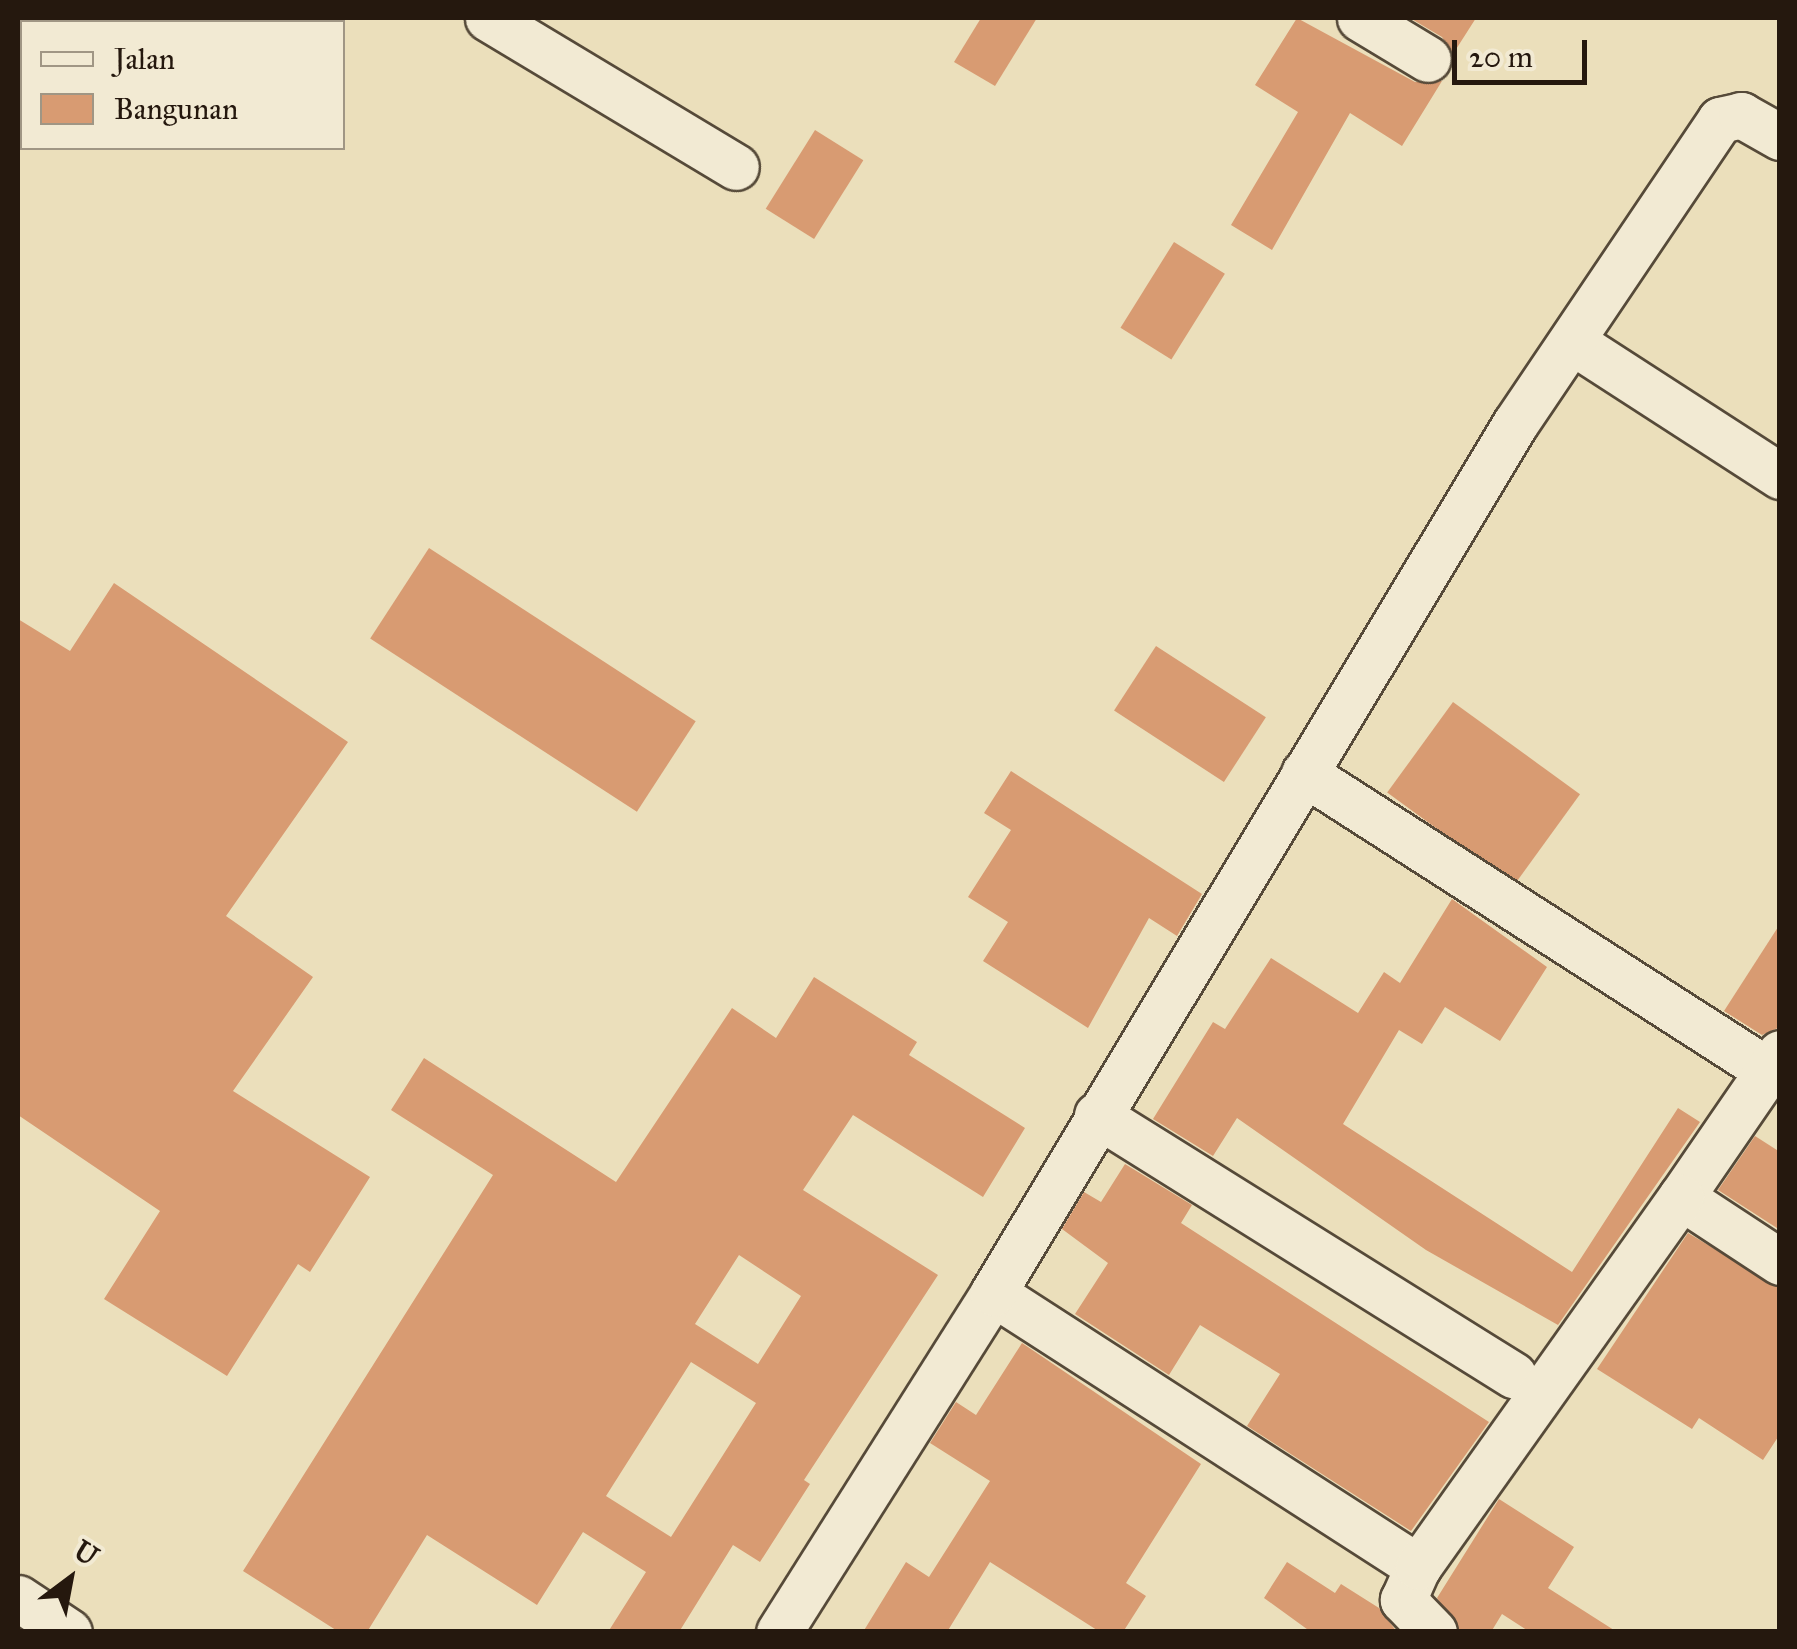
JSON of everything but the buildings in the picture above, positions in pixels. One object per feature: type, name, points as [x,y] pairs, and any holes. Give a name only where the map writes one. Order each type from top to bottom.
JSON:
[{"type":"street","points":[[488,18],[736,166]]},
{"type":"street","points":[[1368,20],[1428,59]]},
{"type":"street","points":[[779,1632],[993,1294],[1515,424],[1720,120],[1741,115],[1780,137]]},
{"type":"street","points":[[1573,342],[1780,476]]},
{"type":"street","points":[[1304,772],[1774,1062],[1418,1567],[1403,1600],[1434,1632]]},
{"type":"street","points":[[1097,1115],[1512,1375]]},
{"type":"street","points":[[1681,1197],[1780,1262]]},
{"type":"street","points":[[993,1294],[1418,1567]]},
{"type":"street","points":[[18,1598],[69,1632]]}]
